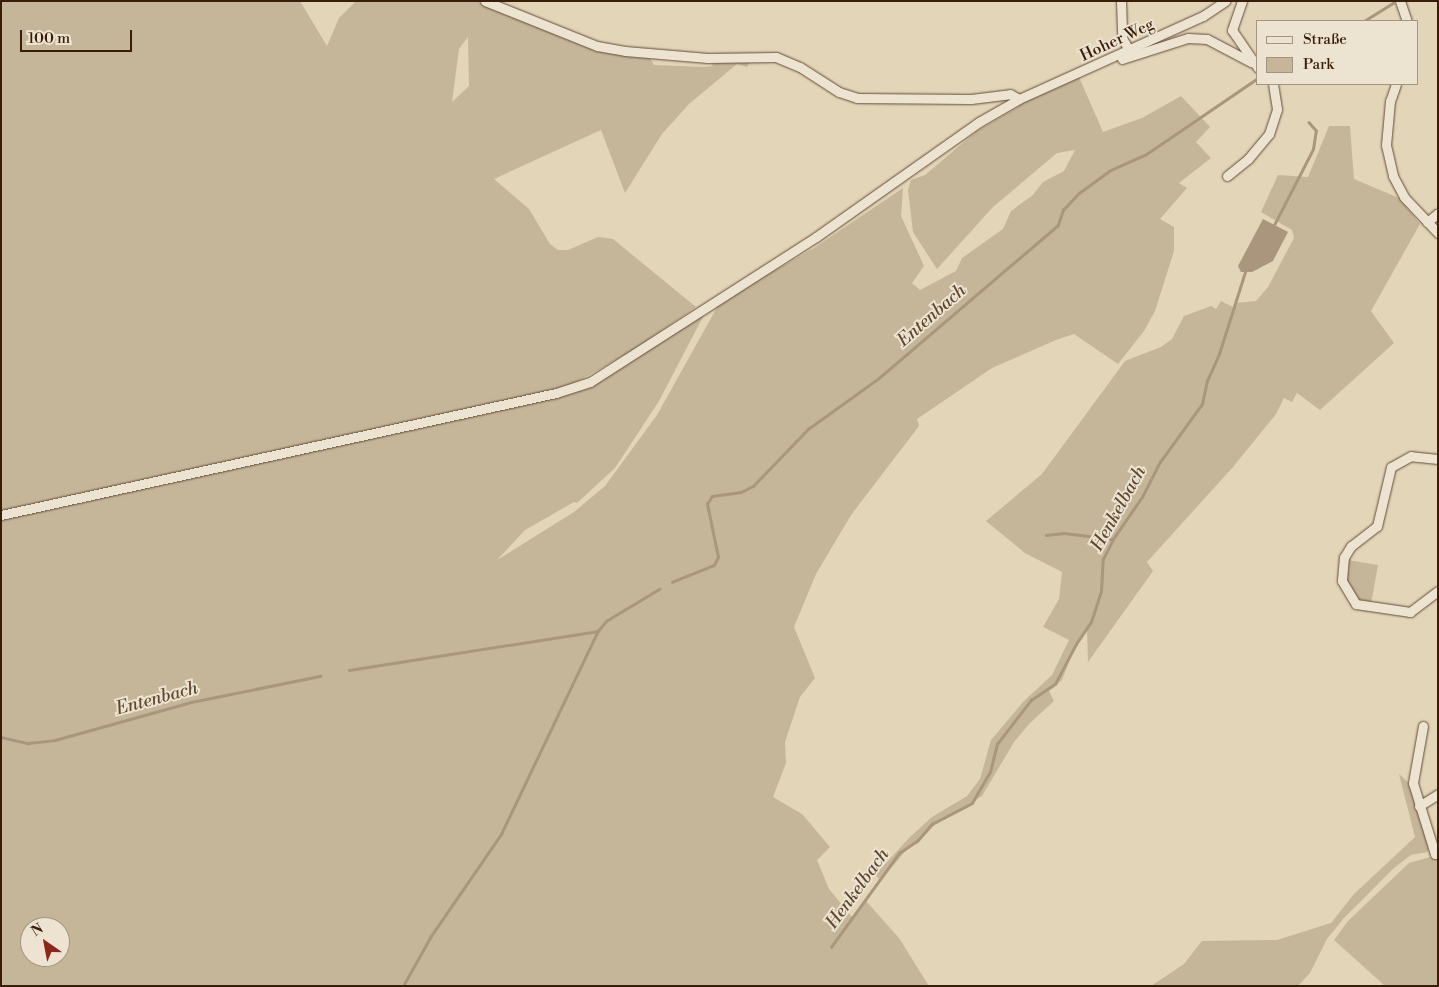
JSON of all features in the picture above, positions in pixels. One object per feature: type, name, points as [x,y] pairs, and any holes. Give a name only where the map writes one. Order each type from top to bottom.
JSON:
[{"type":"street","points":[[485,1],[597,46],[700,58],[776,57],[800,66],[839,92],[857,98],[971,99],[1010,94],[1019,100]]},
{"type":"street","points":[[1120,1],[1122,38],[1129,50]]},
{"type":"street","name":"Hoher Weg","points":[[1,515],[509,404],[590,382],[816,237],[980,122],[1019,100],[1106,62],[1203,16],[1225,1]]},
{"type":"street","points":[[1225,48],[1242,1]]},
{"type":"street","points":[[1400,1],[1407,20]]},
{"type":"street","points":[[1232,30],[1255,65]]},
{"type":"street","points":[[1106,62],[1112,64],[1188,38],[1207,39],[1255,65]]},
{"type":"street","points":[[1227,176],[1248,159],[1269,134],[1277,109],[1273,85]]},
{"type":"street","points":[[1396,85],[1390,101],[1386,145],[1392,176],[1404,197],[1438,233]]},
{"type":"street","points":[[1427,222],[1438,213]]},
{"type":"street","points":[[1438,459],[1411,456],[1391,467],[1377,526],[1352,546],[1344,557],[1342,581],[1356,604],[1410,612],[1438,591]]},
{"type":"street","points":[[1423,726],[1413,784],[1436,854]]},
{"type":"street","points":[[1419,806],[1438,794]]},
{"type":"green space","points":[[1,1],[300,1],[327,46],[339,18],[356,1],[477,1],[503,13],[650,58],[654,65],[706,67],[712,66],[715,59],[752,58],[747,67],[737,64],[689,104],[662,134],[625,193],[601,130],[494,179],[529,209],[550,244],[558,250],[568,250],[598,237],[613,239],[696,307],[635,349],[568,387],[571,393],[705,313],[659,401],[615,468],[577,503],[574,502],[525,530],[497,560],[574,512],[605,486],[657,415],[720,302],[814,248],[903,188],[901,216],[924,266],[912,283],[920,290],[956,271],[962,258],[1003,229],[1011,211],[1033,195],[1043,182],[1064,171],[1075,150],[1057,153],[993,207],[937,269],[913,232],[908,190],[911,180],[925,175],[977,131],[1018,107],[1017,104],[1079,77],[1103,132],[1142,118],[1181,96],[1210,127],[1196,142],[1211,158],[1179,183],[1187,188],[1160,219],[1174,227],[1174,251],[1155,311],[1144,331],[1118,364],[1074,334],[1056,340],[992,368],[917,419],[919,426],[851,515],[816,574],[794,627],[815,678],[800,697],[785,742],[786,763],[773,797],[802,814],[830,847],[817,860],[829,889],[852,917],[866,901],[899,938],[929,986],[1,986]],"holes":[[[468,37],[469,86],[452,102],[459,49]]]},
{"type":"green space","points":[[1329,126],[1350,126],[1354,179],[1399,198],[1420,224],[1371,311],[1394,343],[1320,410],[1297,393],[1292,402],[1284,398],[1276,414],[1233,467],[1147,562],[1153,571],[1088,662],[1087,629],[1076,644],[1062,680],[1049,691],[1054,701],[1030,723],[1014,742],[982,796],[936,823],[918,843],[907,849],[881,880],[875,875],[910,837],[932,817],[967,796],[980,779],[991,740],[1023,702],[1052,675],[1069,640],[1043,627],[1059,599],[1062,572],[1025,553],[986,521],[1042,474],[1125,361],[1161,347],[1172,339],[1184,316],[1211,306],[1216,309],[1221,301],[1233,307],[1225,338],[1236,303],[1256,301],[1268,287],[1294,238],[1292,230],[1261,212],[1278,175],[1308,177]]},
{"type":"green space","points":[[1348,560],[1378,565],[1371,604],[1358,602],[1345,580]]},
{"type":"green space","points":[[1399,774],[1409,783],[1428,842],[1428,852],[1411,855],[1394,868],[1344,918],[1327,939],[1310,973],[1298,986],[1151,986],[1184,964],[1202,941],[1277,940],[1331,923],[1354,894],[1415,837]]},
{"type":"green space","points":[[1430,857],[1438,860],[1438,986],[1385,986],[1334,940],[1348,921],[1409,863]]},
{"type":"shaded area","points":[[1263,219],[1288,232],[1273,261],[1252,272],[1241,272],[1238,266]]},
{"type":"waterway","name":"Entenbach","points":[[1366,20],[1393,3]]},
{"type":"waterway","name":"Entenbach","points":[[672,582],[714,565],[718,557],[707,504],[712,496],[741,492],[753,486],[808,429],[879,378],[1058,225],[1063,210],[1079,193],[1111,170],[1145,155],[1256,79]]},
{"type":"waterway","name":"Henkelbach","points":[[1274,225],[1313,149],[1316,131],[1309,123]]},
{"type":"waterway","name":"Henkelbach","points":[[831,947],[899,853],[917,841],[932,824],[972,803],[990,772],[997,744],[1031,700],[1055,684],[1076,644],[1091,622],[1101,592],[1103,559],[1113,539],[1142,497],[1160,462],[1202,404],[1207,381],[1219,354],[1245,272]]},
{"type":"waterway","points":[[1046,535],[1064,533],[1113,539]]},
{"type":"waterway","name":"Entenbach","points":[[349,670],[598,631],[606,621],[659,589]]},
{"type":"waterway","points":[[403,986],[431,936],[501,834],[598,631]]},
{"type":"waterway","name":"Entenbach","points":[[1,737],[28,743],[55,740],[191,702],[320,676]]}]
